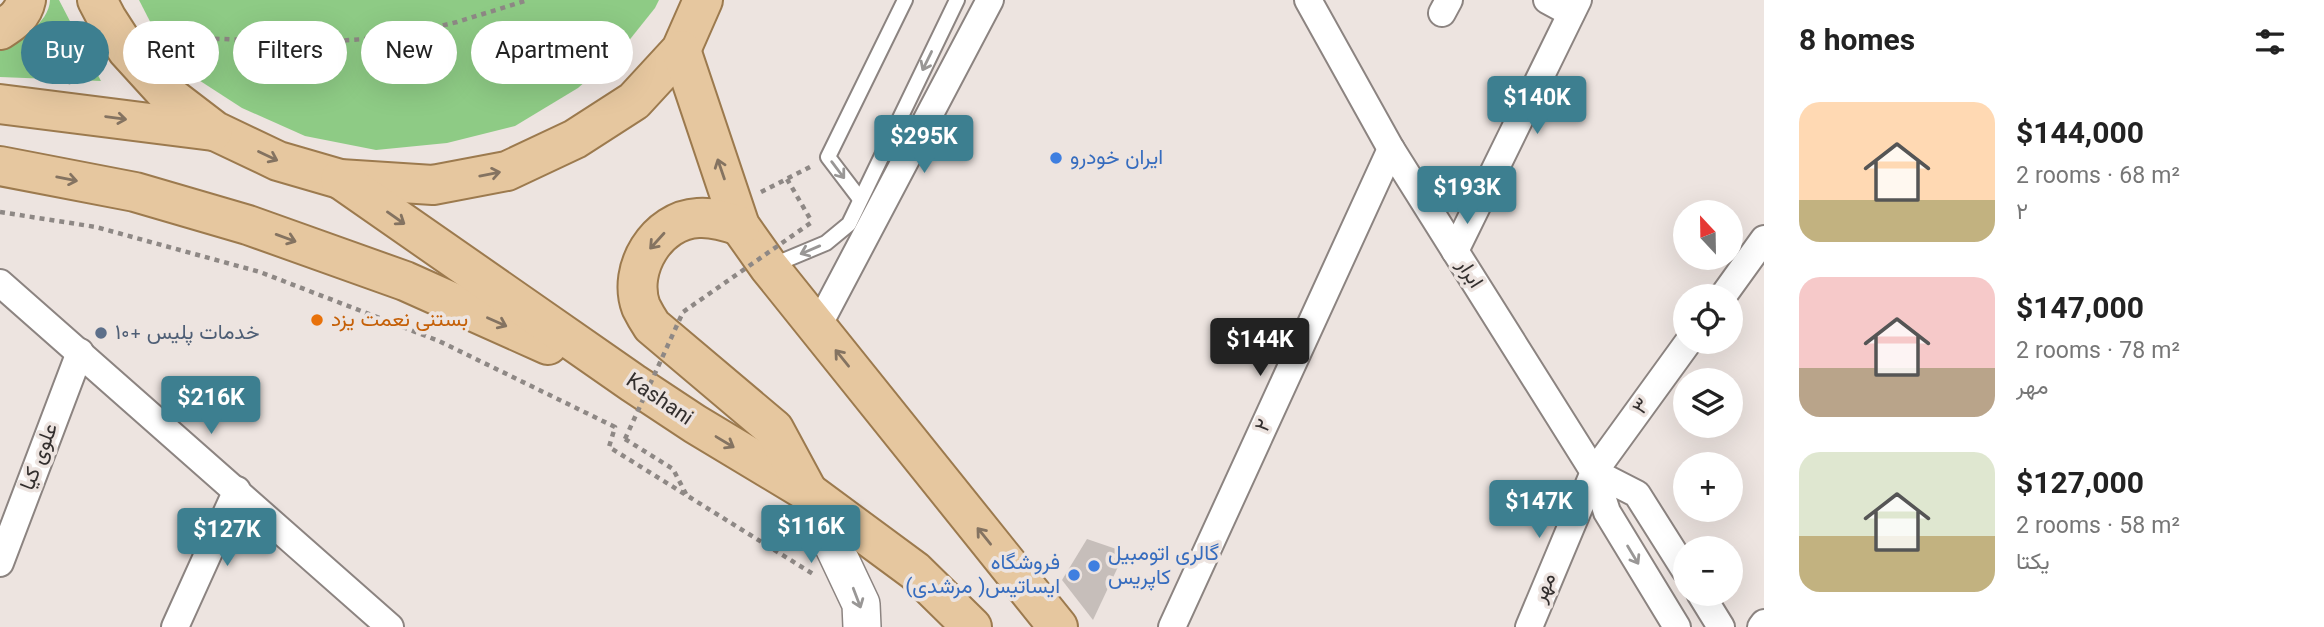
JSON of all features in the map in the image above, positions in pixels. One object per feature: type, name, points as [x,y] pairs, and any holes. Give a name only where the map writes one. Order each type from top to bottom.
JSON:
[{"type":"main road","points":[[0,30],[11,24],[24,11],[26,0]]},
{"type":"main road","points":[[102,10],[127,50],[168,95],[215,131],[278,161],[340,179],[433,185],[507,171],[575,139],[634,101],[681,50],[703,0]]},
{"type":"main road","points":[[681,50],[737,216],[769,267],[1058,627]]},
{"type":"main road","points":[[0,104],[215,131]]},
{"type":"main road","points":[[0,166],[135,192],[248,225],[405,281],[634,383]]},
{"type":"main road","name":"Kashani","points":[[340,179],[695,424],[808,492],[915,571],[972,627]]},
{"type":"main road","points":[[737,216],[695,218],[673,225],[654,240],[642,260],[638,282],[641,306],[652,326],[774,429],[808,492]]},
{"type":"street","points":[[817,328],[990,0]]},
{"type":"street","name":"ابرار","points":[[1308,0],[1391,149],[1594,472],[1607,512],[1677,627]]},
{"type":"street","points":[[1455,250],[1574,6],[1547,0]]},
{"type":"street","name":"۲","points":[[1172,627],[1391,149]]},
{"type":"street","points":[[1732,284],[1764,239]]},
{"type":"street","points":[[0,283],[390,627]]},
{"type":"street","name":"علوی کیا","points":[[0,563],[80,352]]},
{"type":"street","name":"۳","points":[[1594,472],[1680,354]]},
{"type":"street","points":[[1594,472],[1637,494],[1673,551]]},
{"type":"street","name":"مهر","points":[[1529,627],[1594,472]]},
{"type":"street","points":[[175,627],[237,490]]},
{"type":"street","points":[[808,492],[861,604],[862,627]]},
{"type":"street","points":[[1708,606],[1721,627]]},
{"type":"lane","points":[[860,199],[828,157],[905,0]]},
{"type":"lane","points":[[769,267],[826,243],[849,224],[957,0]]},
{"type":"path","points":[[219,39],[306,43],[381,38],[457,22],[525,1]]},
{"type":"path","points":[[737,216],[788,179],[828,157]]},
{"type":"path","points":[[686,495],[673,469],[625,439],[683,312],[811,222],[788,179]]},
{"type":"path","points":[[0,212],[96,227],[260,272],[439,341],[615,427],[609,447],[815,575]]},
{"type":"green space","points":[[50,0],[59,0],[70,21],[40,21]]},
{"type":"green space","points":[[139,0],[659,0],[633,36],[633,21],[471,21],[471,84],[582,84],[515,126],[447,143],[376,150],[305,136],[242,108],[205,84],[219,84],[219,21],[150,21]]},
{"type":"green space","points":[[21,38],[21,78],[0,77],[0,50]]},
{"type":"building","name":"گالری اتومبیل کاپریس","points":[[1087,539],[1125,552],[1093,620],[1062,580]]},
{"type":"place","name":"ایران خودرو","points":[[1056,158]]},
{"type":"place","name":"بستنی نعمت یزد","points":[[317,320]]},
{"type":"place","name":"خدمات پلیس +۱۰","points":[[101,333]]},
{"type":"place","name":"گالری اتومبیل کاپریس","points":[[1094,566]]},
{"type":"place","name":"فروشگاه ایساتیس( مرشدی)","points":[[1074,575]]}]
